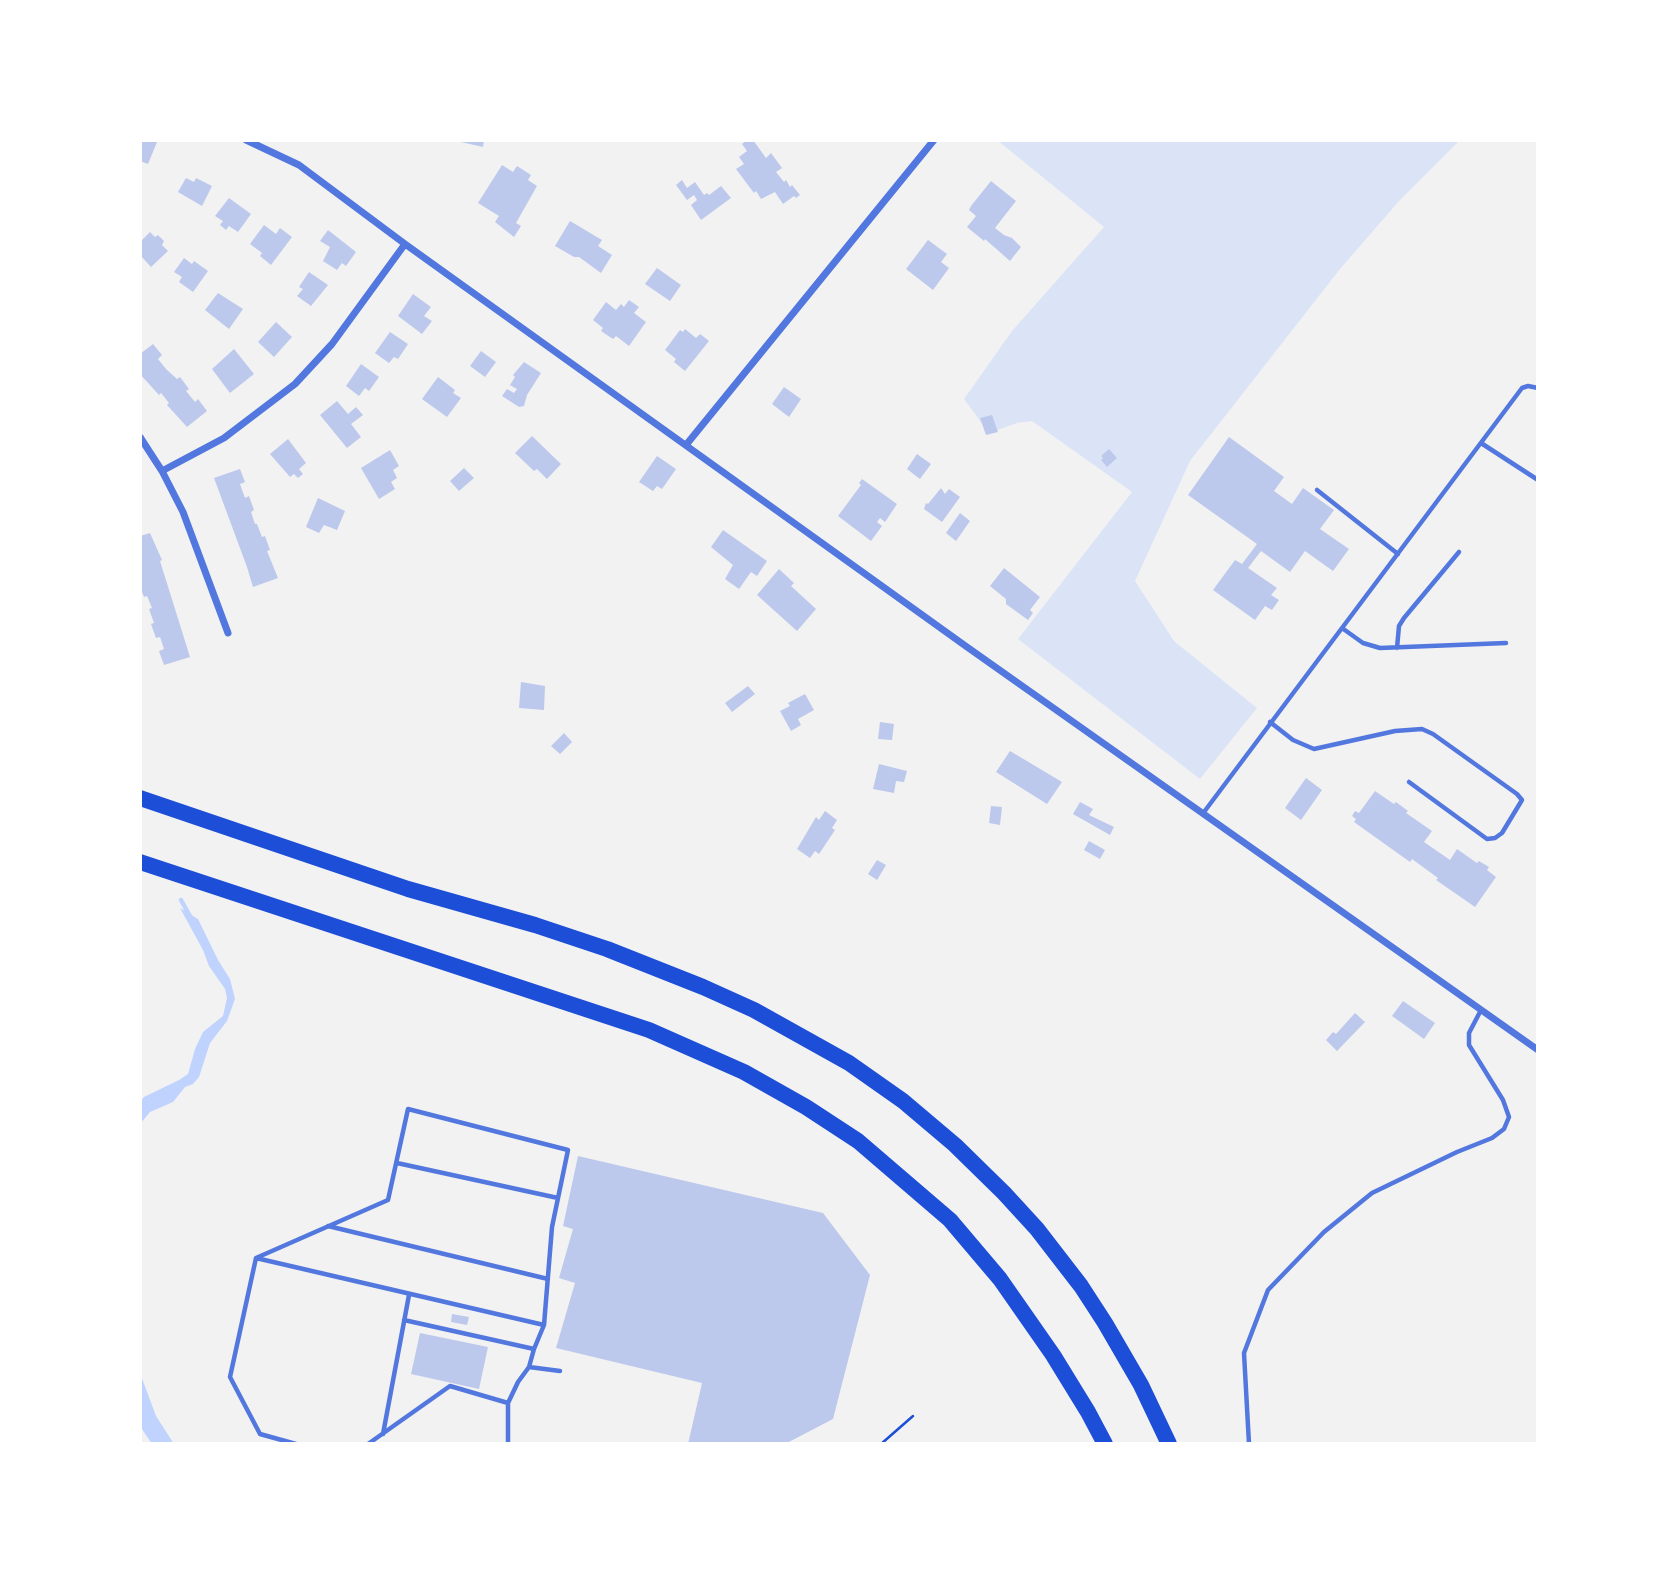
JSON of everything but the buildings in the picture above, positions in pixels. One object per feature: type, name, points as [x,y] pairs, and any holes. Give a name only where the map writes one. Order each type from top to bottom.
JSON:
[{"type":"highway","points":[[140,798],[408,889],[535,925],[607,949],[754,1010],[849,1063],[903,1101],[955,1145],[1037,1229],[1105,1322],[1141,1385],[1169,1444]]},
{"type":"highway","points":[[140,862],[649,1030],[744,1072],[806,1107],[858,1141],[950,1220],[1008,1290],[1060,1366],[1105,1444]]},
{"type":"street","points":[[246,140],[299,165],[956,639],[1538,1050]]},
{"type":"street","points":[[686,445],[934,140]]},
{"type":"street","points":[[162,471],[224,438],[295,384],[332,344],[405,244]]},
{"type":"street","points":[[140,437],[162,471],[195,540],[228,633]]},
{"type":"lane","points":[[1204,813],[1522,388],[1538,388]]},
{"type":"lane","points":[[1481,443],[1538,480]]},
{"type":"lane","points":[[1317,490],[1398,554]]},
{"type":"lane","points":[[1397,648],[1399,626],[1404,618],[1459,552]]},
{"type":"lane","points":[[1342,628],[1363,643],[1380,648],[1506,642]]},
{"type":"lane","points":[[1270,722],[1293,740],[1314,749],[1395,731],[1422,729],[1433,734],[1522,800],[1502,833],[1487,839],[1409,782]]},
{"type":"lane","points":[[1249,1444],[1244,1353],[1268,1290],[1324,1232],[1372,1193],[1492,1138],[1504,1129],[1510,1117],[1469,1045],[1469,1033],[1481,1010]]},
{"type":"lane","points":[[256,1258],[388,1200],[408,1110],[568,1150],[552,1227],[544,1325],[529,1367],[518,1382],[508,1404],[508,1444]]},
{"type":"lane","points":[[397,1163],[558,1198]]},
{"type":"lane","points":[[327,1226],[548,1279]]},
{"type":"lane","points":[[256,1258],[544,1325]]},
{"type":"lane","points":[[256,1258],[230,1377],[260,1434],[296,1444]]},
{"type":"lane","points":[[383,1434],[409,1295]]},
{"type":"lane","points":[[404,1320],[534,1349]]},
{"type":"lane","points":[[529,1367],[560,1371]]},
{"type":"lane","points":[[368,1444],[450,1386],[508,1404]]},
{"type":"path","points":[[881,1444],[913,1416]]},
{"type":"shaded area","points":[[997,140],[1460,140],[1400,200],[1340,269],[1190,461],[1135,581],[1174,641],[1257,708],[1200,779],[1018,639],[1132,492],[1032,421],[1017,423],[989,433],[964,399],[1012,331],[1104,227]]},
{"type":"water","points":[[180,908],[198,919],[230,979],[235,999],[227,1021],[210,1043],[199,1077],[193,1084],[185,1087],[173,1102],[150,1112],[140,1124],[140,1102],[144,1097],[188,1074],[203,1032],[223,1016],[227,998],[225,989],[209,966]]},
{"type":"water","points":[[140,1373],[156,1416],[174,1444],[152,1444],[140,1426]]},
{"type":"waterway","points":[[181,900],[191,918]]}]
